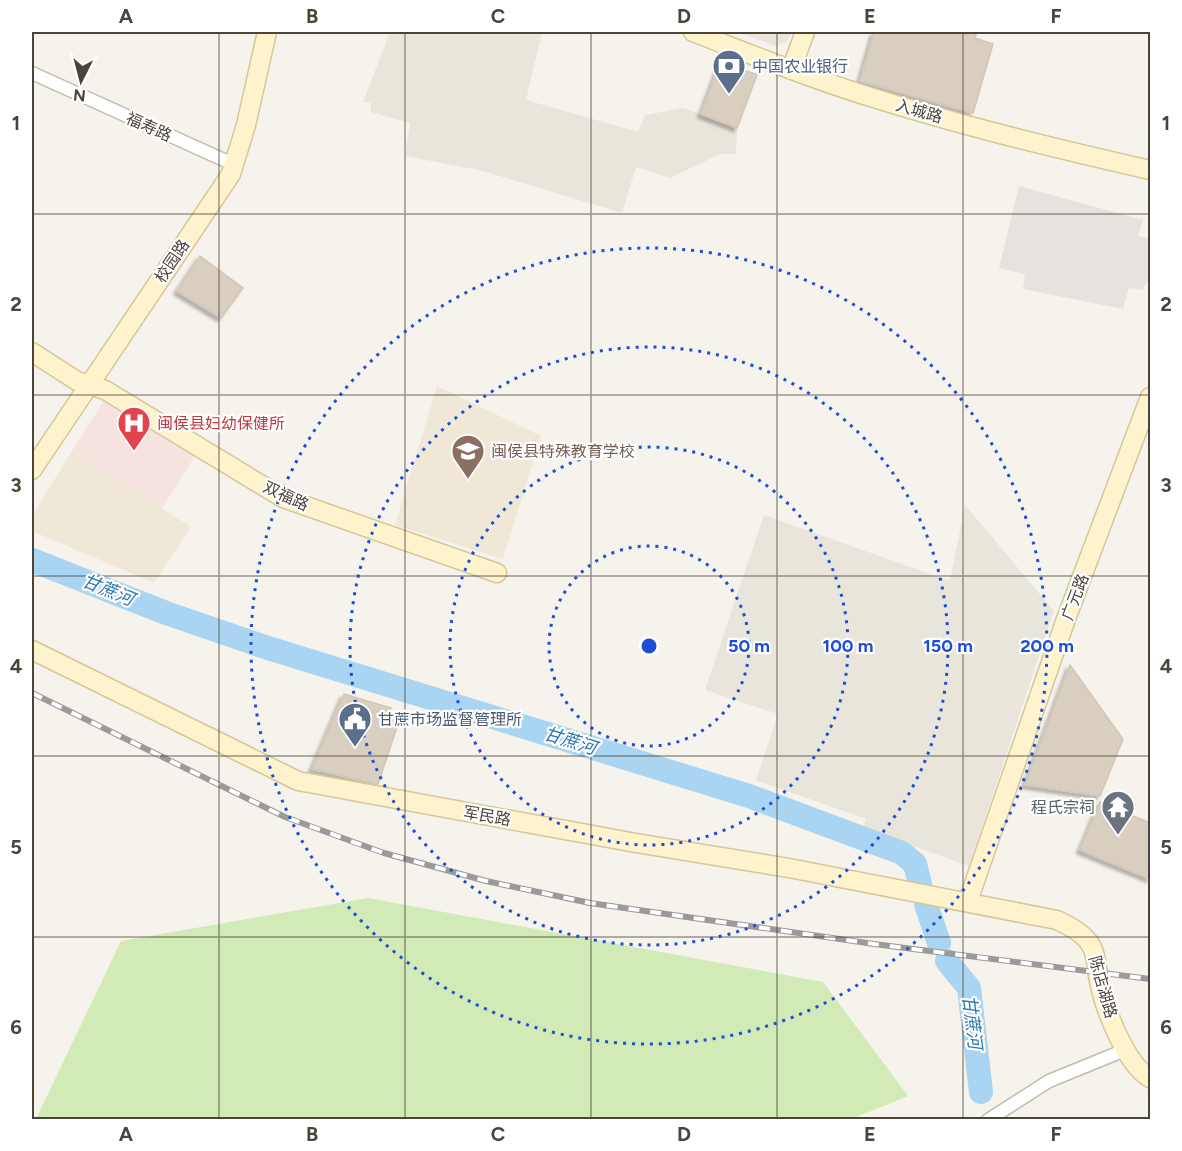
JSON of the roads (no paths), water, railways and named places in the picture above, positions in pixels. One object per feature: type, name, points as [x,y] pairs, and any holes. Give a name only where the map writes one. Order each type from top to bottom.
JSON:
[{"type":"street","name":"校园路","points":[[32,470],[226,182],[235,165],[267,32]]},
{"type":"street","name":"入城路","points":[[693,32],[963,124],[1150,170]]},
{"type":"street","name":"入城路","points":[[713,32],[792,67],[866,89],[977,120],[1150,160]]},
{"type":"street","points":[[792,67],[805,32]]},
{"type":"street","name":"福寿路","points":[[32,73],[235,165]]},
{"type":"street","name":"双福路","points":[[32,352],[77,381],[105,390],[283,498],[497,573]]},
{"type":"street","name":"广元路","points":[[968,901],[1066,619],[1150,397]]},
{"type":"street","name":"军民路","points":[[32,650],[298,781],[968,901]]},
{"type":"street","name":"陈店湖路","points":[[968,901],[1050,918],[1071,927],[1085,937],[1092,947],[1100,987],[1125,1050],[1150,1078]]},
{"type":"street","points":[[988,1119],[1049,1081],[1125,1050]]},
{"type":"waterway","name":"甘蔗河","points":[[32,560],[166,613],[268,648],[749,796],[902,853],[915,864],[920,884]]},
{"type":"waterway","name":"甘蔗河","points":[[926,904],[939,943]]},
{"type":"waterway","name":"甘蔗河","points":[[947,961],[969,988],[981,1092]]},
{"type":"railway","points":[[32,693],[285,817],[384,853],[486,881],[590,903],[874,944],[1150,979]]},
{"type":"place","name":"中国农业银行","points":[[729,95]]},
{"type":"place","name":"闽侯县妇幼保健所","points":[[134,452]]},
{"type":"place","name":"闽侯县特殊教育学校","points":[[468,480]]},
{"type":"place","name":"甘蔗市场监督管理所","points":[[355,748]]},
{"type":"place","name":"程氏宗祠","points":[[1118,836]]}]
